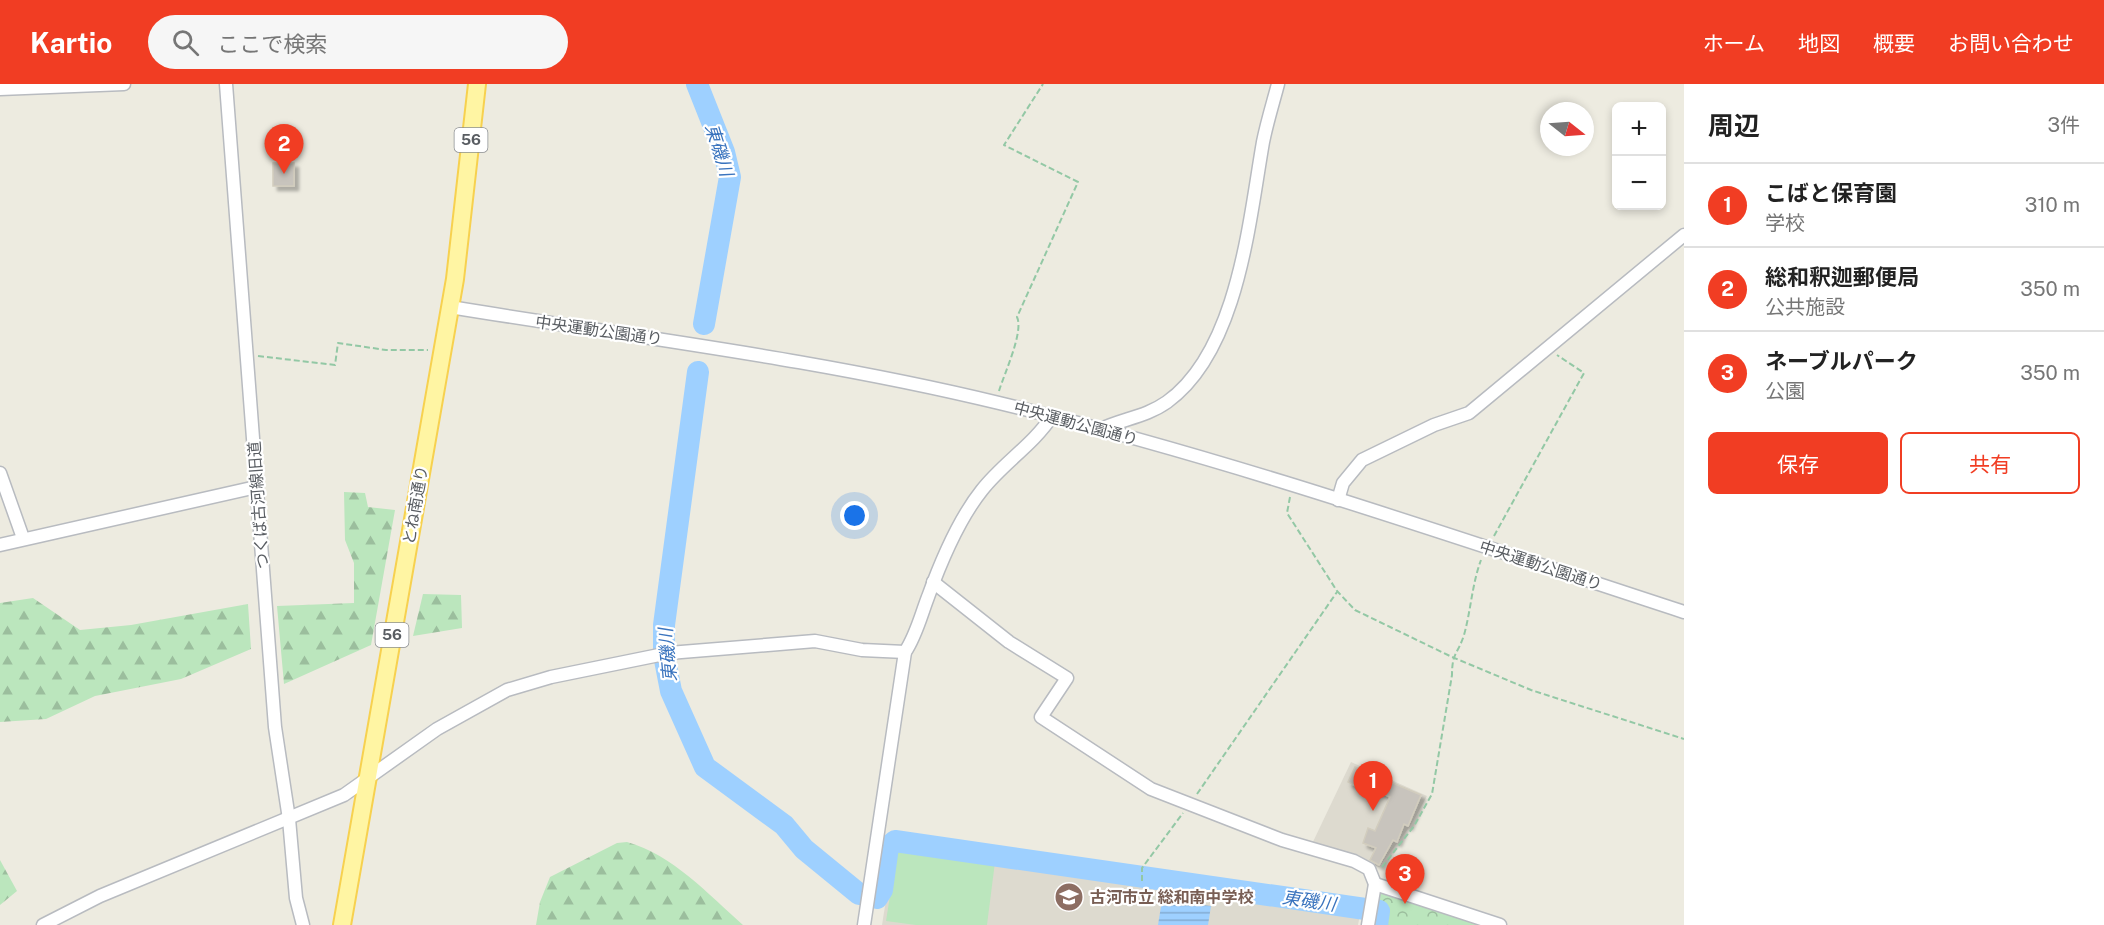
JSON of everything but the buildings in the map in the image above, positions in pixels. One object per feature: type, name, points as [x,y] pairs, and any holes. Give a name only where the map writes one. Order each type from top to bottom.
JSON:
[{"type":"main road","name":"とね南通り","points":[[342,925],[443,353],[477,84]]},
{"type":"street","points":[[0,89],[124,84]]},
{"type":"street","name":"つくば古河線旧道","points":[[226,84],[275,727],[289,819],[296,898],[303,925]]},
{"type":"street","points":[[1099,430],[1137,417],[1167,402],[1200,368],[1221,330],[1251,217],[1264,139],[1278,84]]},
{"type":"street","points":[[1338,500],[1343,483],[1362,460],[1434,425],[1469,413],[1684,235]]},
{"type":"street","name":"中央運動公園通り","points":[[450,307],[816,365],[1052,416],[1210,459],[1684,612]]},
{"type":"street","points":[[864,925],[905,652],[911,643],[933,582],[959,527],[982,489],[1036,438],[1052,416]]},
{"type":"street","points":[[0,473],[23,538]]},
{"type":"street","points":[[0,545],[256,487]]},
{"type":"street","points":[[933,582],[1009,642],[1067,678],[1041,717],[1131,777],[1151,789],[1282,840],[1354,861],[1369,869],[1375,884],[1368,925]]},
{"type":"street","points":[[43,925],[100,896],[344,795],[366,782],[437,729],[507,690],[551,677],[663,654],[815,642],[862,650],[905,652]]},
{"type":"street","points":[[1375,884],[1500,925]]},
{"type":"path","points":[[995,402],[1018,334],[1020,323],[1017,317],[1078,182],[1004,145],[1043,84]]},
{"type":"path","points":[[246,355],[335,365],[338,343],[386,350],[422,349],[443,353]]},
{"type":"path","points":[[1375,884],[1382,867],[1414,826],[1432,794],[1452,675],[1452,657],[1463,638],[1475,576],[1487,548],[1513,505],[1584,373],[1547,349]]},
{"type":"path","points":[[1292,485],[1287,513],[1338,591],[1355,610],[1452,657],[1531,690],[1684,739]]},
{"type":"path","points":[[1142,881],[1142,868],[1190,804],[1338,591]]},
{"type":"shaded area","points":[[1351,762],[1427,796],[1411,825],[1379,867],[1311,846]]},
{"type":"shaded area","name":"古河市立 総和南中学校","points":[[895,843],[1360,914],[1358,925],[882,925]]},
{"type":"green space","points":[[344,492],[365,493],[368,507],[395,510],[371,645],[284,684],[277,606],[354,603],[354,563],[345,540]]},
{"type":"green space","points":[[423,594],[461,595],[462,628],[413,636]]},
{"type":"green space","points":[[33,598],[80,630],[131,625],[248,604],[251,649],[181,679],[95,696],[46,719],[0,722],[0,603]]},
{"type":"green space","points":[[627,842],[660,856],[675,866],[743,925],[536,925],[540,902],[550,877],[617,843]]},
{"type":"green space","points":[[898,845],[995,862],[987,925],[916,925],[886,921]]},
{"type":"green space","points":[[0,860],[17,891],[0,905]]},
{"type":"green space","points":[[1375,884],[1501,925],[1370,925]]},
{"type":"water","points":[[1162,900],[1211,906],[1208,925],[1158,925]]},
{"type":"waterway","name":"東磯川","points":[[697,84],[724,152],[730,177],[704,324]]},
{"type":"waterway","name":"東磯川","points":[[698,372],[664,625],[664,655],[671,691],[705,767],[784,825],[804,849],[859,894]]},
{"type":"waterway","name":"東磯川","points":[[877,898],[882,890],[888,847],[895,841],[1379,911],[1377,925]]},
{"type":"place","name":"総和釈迦郵便局","points":[[284,174]]},
{"type":"place","name":"こばと保育園","points":[[1373,811]]},
{"type":"place","name":"古河市立 総和南中学校","points":[[1069,897]]},
{"type":"place","name":"ネーブルパーク","points":[[1405,904]]}]
